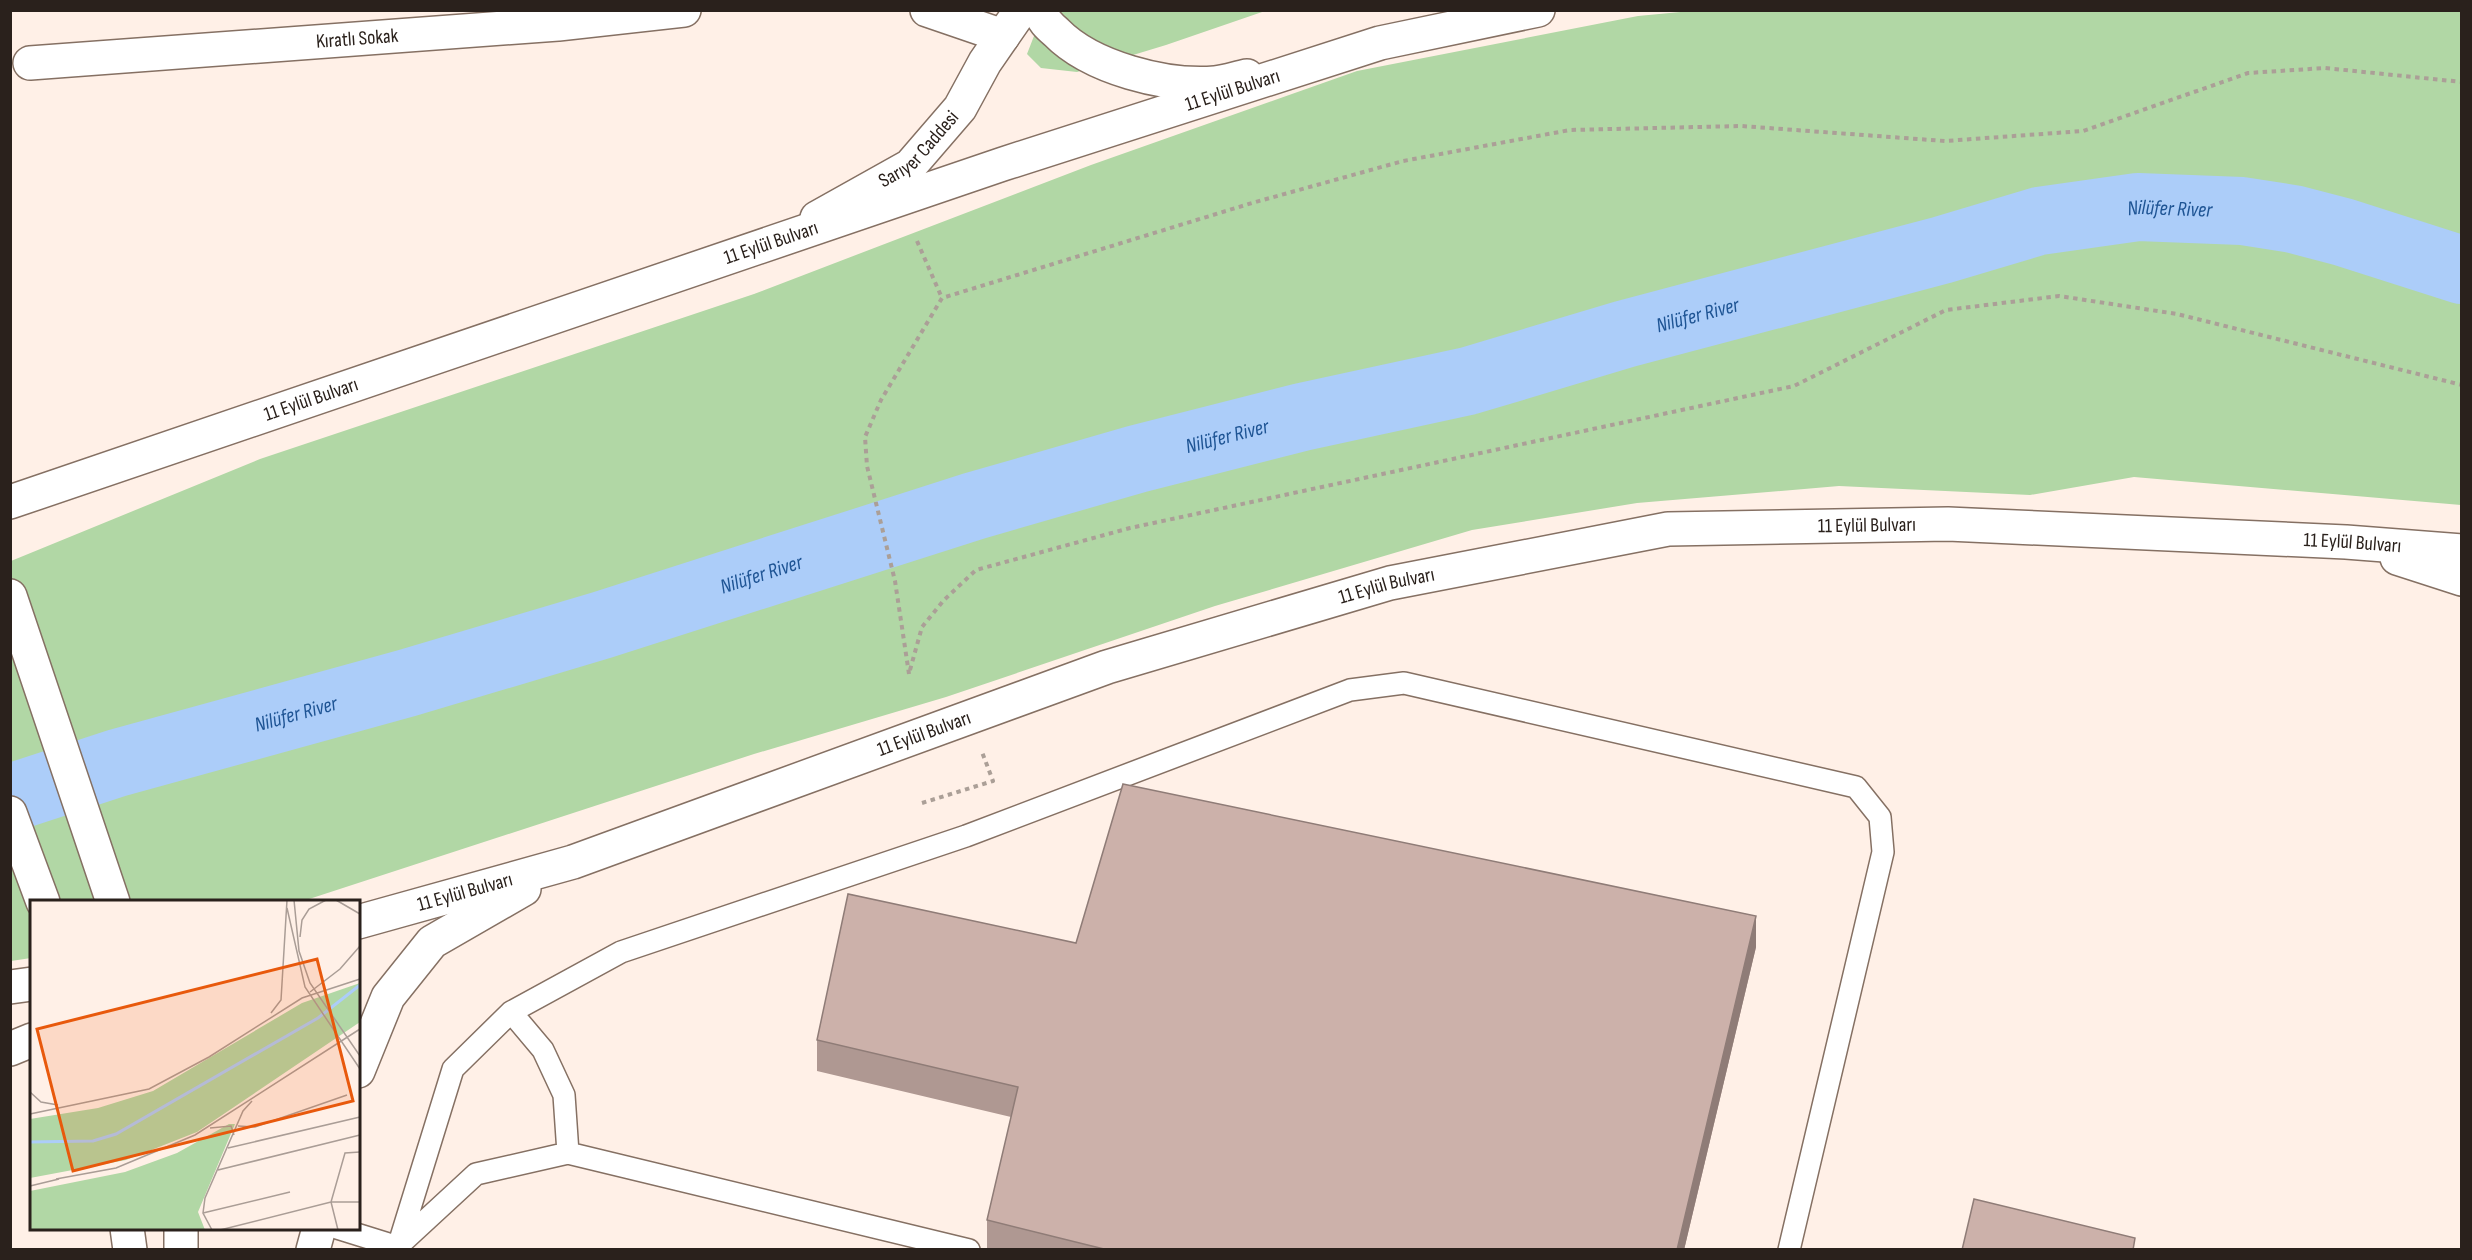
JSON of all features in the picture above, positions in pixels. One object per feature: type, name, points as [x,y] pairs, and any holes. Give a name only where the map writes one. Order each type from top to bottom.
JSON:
[{"type":"main road","name":"Kıratlı Sokak","points":[[30,63],[558,24],[684,10]]},
{"type":"main road","points":[[927,10],[1012,23]]},
{"type":"main road","points":[[1040,10],[1041,17],[1068,45],[1116,68],[1170,81],[1216,83],[1368,46]]},
{"type":"main road","name":"11 Eylül Bulvarı","points":[[10,502],[1003,164],[1368,46],[1538,10]]},
{"type":"main road","name":"Sarıyer Caddesi","points":[[775,242],[910,166],[960,108],[985,62],[1012,23]]},
{"type":"main road","name":"11 Eylül Bulvarı","points":[[360,921],[573,861],[1107,667],[1390,583],[1668,529],[1948,524],[2346,542],[2462,551]]},
{"type":"main road","points":[[2346,542],[2462,579]]},
{"type":"main road","points":[[10,596],[112,900]]},
{"type":"main road","points":[[10,813],[42,900]]},
{"type":"main road","points":[[360,1066],[388,997],[432,942],[573,861]]},
{"type":"main road","points":[[10,987],[30,984]]},
{"type":"main road","points":[[10,1049],[30,1041]]},
{"type":"main road","points":[[127,1230],[130,1250]]},
{"type":"main road","points":[[181,1250],[182,1230]]},
{"type":"main road","points":[[313,1250],[318,1230]]},
{"type":"lane","points":[[397,1248],[453,1069],[511,1012],[621,952],[966,836],[1350,690],[1404,683],[1856,787],[1880,817],[1883,852],[1789,1250]]},
{"type":"lane","points":[[511,1012],[543,1050],[564,1095],[568,1153]]},
{"type":"lane","points":[[397,1248],[476,1174],[568,1153],[969,1250]]},
{"type":"lane","points":[[343,1230],[397,1248]]},
{"type":"path","points":[[2462,82],[2325,68],[2248,73],[2083,131],[1945,141],[1741,126],[1570,130],[1403,161],[1252,203],[942,298],[881,400],[865,437],[867,466],[895,581],[909,674],[922,627],[944,600],[976,570],[1130,528],[1794,386],[1946,310],[2059,296],[2177,314],[2462,385]]},
{"type":"path","points":[[916,241],[942,298]]},
{"type":"path","points":[[922,803],[993,781]]},
{"type":"green space","points":[[1057,11],[1265,11],[1077,72],[1041,68],[1027,54],[1034,36]]},
{"type":"green space","points":[[1691,11],[2461,11],[2461,505],[2134,477],[2030,495],[1839,486],[1637,503],[1472,530],[1215,606],[946,697],[754,754],[306,900],[30,900],[30,958],[11,961],[11,561],[260,459],[754,294],[1091,165],[1357,71],[1638,16]]},
{"type":"building","points":[[1123,784],[1756,916],[1677,1250],[1108,1250],[987,1220],[1018,1087],[817,1040],[848,894],[1076,943]]},
{"type":"building","points":[[1974,1199],[2135,1238],[2133,1250],[1962,1250]]},
{"type":"waterway","name":"Nilüfer River","points":[[10,798],[117,763],[407,683],[602,625],[974,506],[1137,459],[1302,417],[1468,381],[1625,334],[1942,250],[2039,221],[2138,207],[2242,211],[2293,219],[2343,232],[2462,270]]}]
